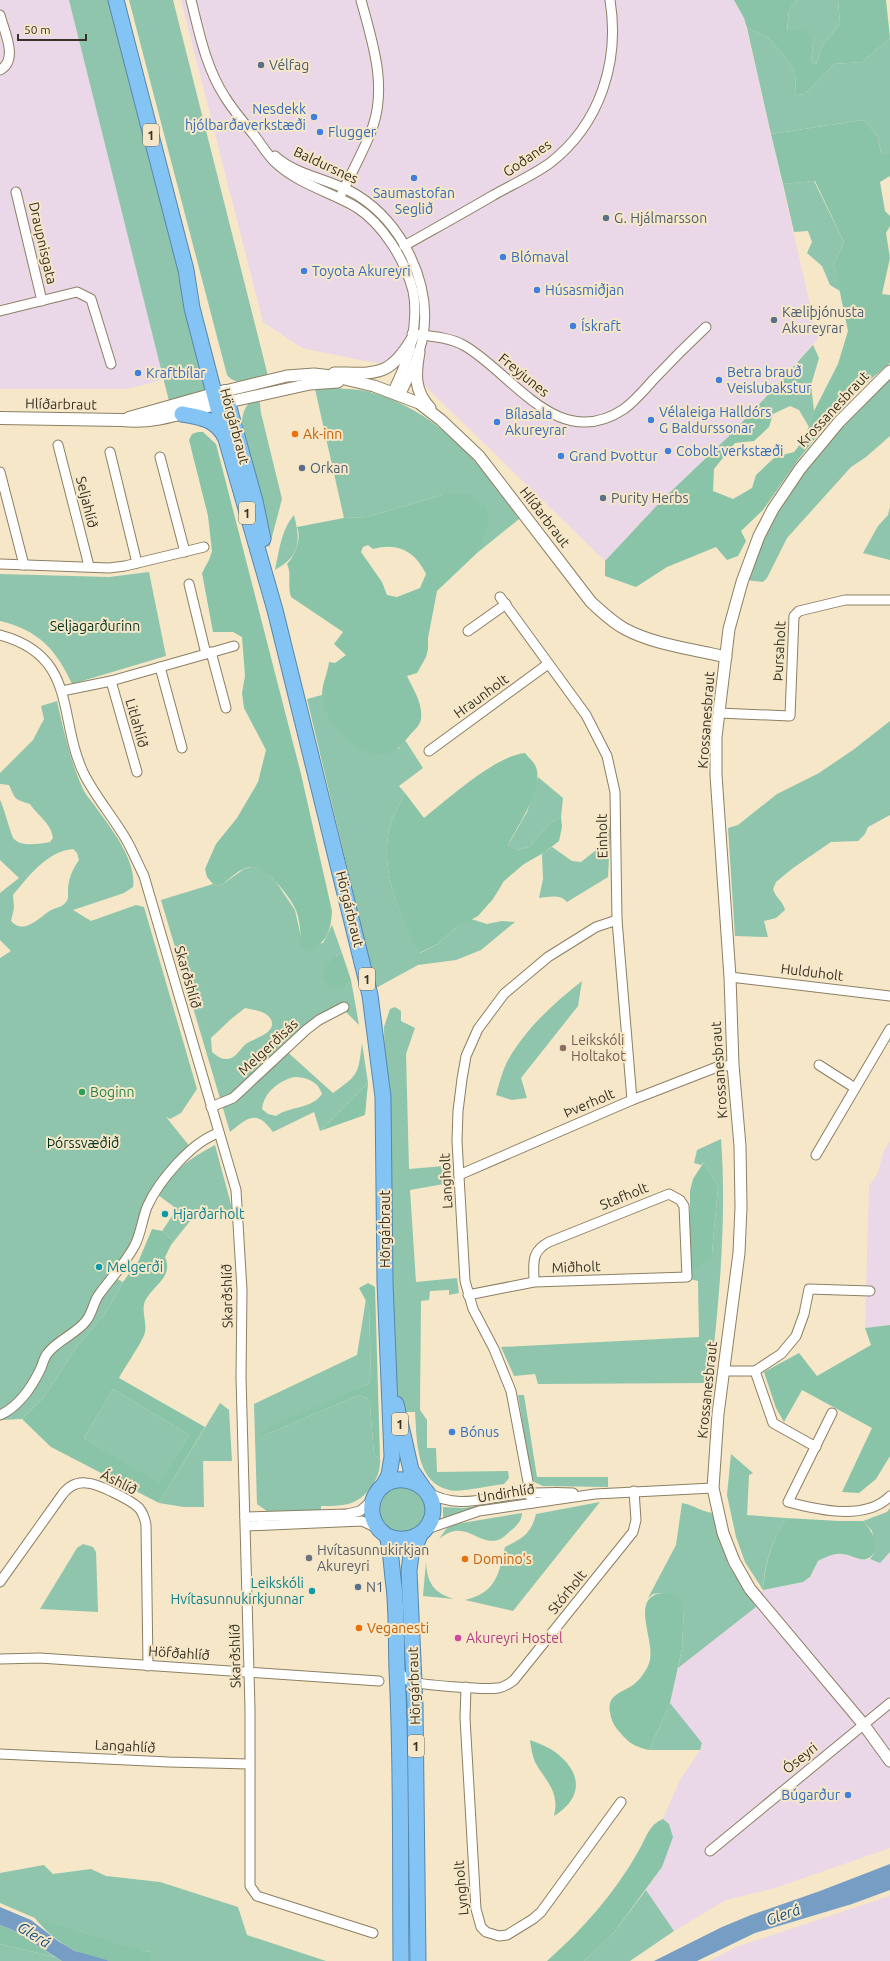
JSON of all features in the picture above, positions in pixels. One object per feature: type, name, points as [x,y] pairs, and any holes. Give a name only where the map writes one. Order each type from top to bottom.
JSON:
[{"type":"highway","name":"Hörgárbraut","points":[[116,0],[186,270],[192,308],[222,397],[262,529],[269,586]]},
{"type":"highway","name":"Hörgárbraut","points":[[222,397],[226,439],[269,586],[357,936],[371,1001],[383,1097],[385,1282],[392,1457],[389,1474],[373,1500],[372,1516],[383,1533],[394,1591],[400,1727],[401,1961]]},
{"type":"highway","points":[[182,414],[213,422],[219,427],[226,439]]},
{"type":"highway","name":"Hörgárbraut","points":[[388,1358],[411,1470],[425,1489],[432,1508],[429,1524],[414,1548],[410,1563],[414,1683],[418,1961]]},
{"type":"highway","points":[[383,1486],[390,1482],[402,1479],[415,1482],[425,1489]]},
{"type":"highway","points":[[383,1533],[405,1540],[423,1532]]},
{"type":"main road","name":"Hlíðarbraut","points":[[0,418],[122,420],[139,422],[182,414],[222,397]]},
{"type":"main road","name":"Hlíðarbraut","points":[[122,420],[222,397]]},
{"type":"street","name":"Baldursnes","points":[[191,0],[203,45],[215,78],[224,97],[267,154],[294,177],[339,198],[371,219],[386,235],[395,250],[413,291],[414,314],[412,336],[396,394]]},
{"type":"street","points":[[339,198],[373,125],[378,98],[378,67],[361,0]]},
{"type":"street","name":"Goðanes","points":[[404,246],[537,171],[562,152],[572,141],[590,117],[608,75],[613,45],[610,0]]},
{"type":"street","points":[[0,15],[10,56],[8,63],[0,70]]},
{"type":"street","name":"Baldursnes","points":[[256,138],[283,161],[303,172],[344,188],[374,208],[388,223],[404,246],[422,288],[424,304],[423,335],[419,352],[396,394]]},
{"type":"street","name":"Draupnisgata","points":[[16,192],[42,301]]},
{"type":"street","name":"Draupnisgata","points":[[0,311],[77,292],[91,299],[112,364]]},
{"type":"street","name":"Freyjunes","points":[[412,336],[423,335],[449,339],[465,346],[539,406],[554,415],[567,420],[580,422],[599,420],[624,409],[706,327]]},
{"type":"street","points":[[314,374],[376,372],[386,369],[399,359],[412,336]]},
{"type":"street","points":[[419,352],[416,370],[416,384],[424,402],[441,420]]},
{"type":"street","name":"Krossanesbraut","points":[[890,371],[839,422],[800,469],[773,508],[759,536],[738,591],[729,629],[716,737],[716,775],[730,977],[733,1065],[740,1146],[741,1207],[739,1253],[718,1414],[713,1488],[723,1533],[734,1561],[750,1589],[864,1725],[890,1760]]},
{"type":"street","name":"Hlíðarbraut","points":[[222,397],[287,376],[314,374],[332,376],[346,381],[374,386],[419,403],[441,420],[479,456],[591,602],[608,618],[624,629],[642,636],[726,657]]},
{"type":"street","name":"Hlíðarbraut","points":[[222,397],[310,384],[346,381]]},
{"type":"street","name":"Seljahlíð","points":[[58,445],[89,566]]},
{"type":"street","points":[[110,452],[137,563]]},
{"type":"street","points":[[160,457],[185,552]]},
{"type":"street","points":[[0,472],[24,565]]},
{"type":"street","points":[[0,564],[37,567],[89,566],[109,568],[204,547]]},
{"type":"street","points":[[188,584],[226,708]]},
{"type":"street","name":"Einholt","points":[[468,631],[503,600],[586,715],[607,756],[615,792],[617,920],[632,1100]]},
{"type":"street","name":"Þursaholt","points":[[719,713],[732,715],[790,716],[794,616],[798,611],[845,600],[890,600]]},
{"type":"street","name":"Skarðshlíð","points":[[0,635],[18,641],[36,653],[54,673],[62,690],[77,754],[83,772],[127,840],[144,876],[236,1190],[242,1290],[241,1377],[249,1672],[250,1886],[253,1893],[257,1896],[373,1933]]},
{"type":"street","points":[[62,690],[111,681],[234,646]]},
{"type":"street","name":"Hraunholt","points":[[429,751],[548,664]]},
{"type":"street","points":[[160,667],[182,748]]},
{"type":"street","name":"Litlahlíð","points":[[111,681],[137,772]]},
{"type":"street","name":"Langholt","points":[[532,1503],[511,1391],[494,1349],[468,1295],[465,1281],[459,1175],[458,1111],[462,1079],[466,1056],[478,1029],[504,994],[543,961],[596,927],[617,920]]},
{"type":"street","name":"Hulduholt","points":[[730,977],[890,996]]},
{"type":"street","name":"Melgerðisás","points":[[211,1107],[225,1103],[233,1098],[318,1020],[344,1007]]},
{"type":"street","points":[[816,1155],[890,1029]]},
{"type":"street","points":[[820,1064],[855,1088]]},
{"type":"street","name":"Þverholt","points":[[459,1175],[632,1100],[717,1067],[733,1065]]},
{"type":"street","points":[[0,1415],[11,1409],[23,1398],[37,1375],[46,1355],[60,1342],[74,1334],[87,1320],[99,1295],[130,1256],[141,1231],[147,1208],[162,1180],[207,1136],[219,1132]]},
{"type":"street","name":"Stafholt","points":[[534,1282],[534,1261],[536,1252],[542,1246],[669,1194],[680,1200],[684,1206],[687,1277]]},
{"type":"street","name":"Miðholt","points":[[468,1295],[534,1282],[687,1277]]},
{"type":"street","points":[[724,1371],[755,1371],[776,1358],[796,1336],[804,1314],[809,1289],[870,1291]]},
{"type":"street","points":[[755,1371],[773,1423],[816,1447]]},
{"type":"street","points":[[832,1414],[788,1502],[820,1511],[843,1511],[877,1505],[890,1496]]},
{"type":"street","name":"Áshlíð","points":[[0,1582],[62,1495],[70,1487],[80,1483],[91,1483],[133,1504],[143,1515],[146,1525],[148,1666]]},
{"type":"street","name":"Undirhlíð","points":[[423,1532],[432,1526],[479,1511],[595,1494],[713,1488]]},
{"type":"street","name":"Undirhlíð","points":[[425,1489],[440,1500],[459,1503],[551,1492],[595,1494]]},
{"type":"street","name":"Stórholt","points":[[414,1683],[495,1689],[514,1680],[633,1532],[636,1520],[634,1491]]},
{"type":"street","points":[[246,1521],[347,1514],[360,1511],[373,1500]]},
{"type":"street","points":[[246,1521],[362,1521],[368,1522],[383,1533]]},
{"type":"street","name":"Höfðahlíð","points":[[0,1659],[40,1658],[380,1681]]},
{"type":"street","points":[[397,1670],[404,1678],[414,1683]]},
{"type":"street","name":"Lyngholt","points":[[466,1687],[465,1718],[476,1909],[478,1920],[486,1932],[499,1936],[507,1934],[541,1912],[621,1802]]},
{"type":"street","name":"Óseyri","points":[[710,1851],[890,1703]]},
{"type":"street","name":"Langahlíð","points":[[0,1754],[169,1762],[249,1764]]},
{"type":"shaded area","points":[[0,0],[81,0],[188,373],[127,389],[0,389]]},
{"type":"shaded area","points":[[181,0],[734,0],[744,18],[818,339],[728,437],[663,499],[605,561],[424,385],[396,365],[365,361],[302,348],[263,322]]},
{"type":"shaded area","points":[[890,1141],[890,1325],[865,1328],[869,1186],[878,1173],[883,1153]]},
{"type":"shaded area","points":[[890,1552],[890,1848],[775,1888],[726,1900],[674,1931],[646,1890],[662,1867],[669,1824],[663,1819],[680,1780],[700,1750],[702,1744],[670,1703],[678,1668],[756,1607],[750,1599],[763,1590],[803,1582],[811,1577],[818,1561],[830,1555],[841,1554],[864,1560],[876,1560],[886,1558]]},
{"type":"shaded area","points":[[890,1896],[890,1961],[709,1961],[736,1947]]},
{"type":"green space","points":[[69,0],[109,0],[207,377],[207,385],[204,390],[189,396],[169,401]]},
{"type":"green space","points":[[129,0],[173,0],[268,376],[241,382],[231,379],[227,375]]},
{"type":"green space","points":[[734,0],[797,0],[789,10],[787,31],[805,29],[813,44],[811,62],[816,64],[822,46],[840,24],[838,0],[886,0],[890,38],[862,62],[834,64],[805,94],[796,95],[795,72],[782,53],[766,36],[747,28],[744,18]]},
{"type":"green space","points":[[797,0],[838,0],[840,24],[822,46],[816,64],[811,62],[813,44],[787,32],[789,10]]},
{"type":"green space","points":[[747,28],[766,36],[782,53],[795,72],[796,95],[805,94],[834,64],[862,62],[890,38],[890,154],[881,154],[878,136],[863,120],[771,134]]},
{"type":"green space","points":[[863,120],[878,136],[881,154],[890,154],[890,176],[880,182],[885,211],[890,216],[890,226],[886,233],[890,258],[882,294],[890,295],[890,363],[845,401],[798,460],[763,510],[741,531],[746,541],[738,556],[727,560],[716,547],[667,567],[636,587],[605,576],[605,561],[663,499],[728,437],[763,400],[773,414],[769,427],[754,441],[735,443],[714,469],[713,491],[733,499],[752,488],[756,475],[775,457],[794,452],[805,438],[814,411],[838,364],[848,331],[834,264],[844,242],[815,181],[783,184],[771,134]]},
{"type":"green space","points":[[814,181],[844,242],[834,264],[840,291],[830,285],[822,266],[807,253],[812,242],[808,231],[794,232],[783,184]]},
{"type":"green space","points":[[813,345],[819,358],[811,385],[814,411],[809,427],[799,410],[790,406],[773,414],[763,400]]},
{"type":"green space","points":[[890,376],[890,436],[866,457],[851,467],[787,538],[767,578],[763,582],[746,580],[770,526],[792,487],[832,436]]},
{"type":"green space","points":[[334,388],[366,391],[395,401],[417,412],[437,426],[473,459],[519,519],[477,553],[484,535],[442,495],[367,517],[344,518],[315,389]]},
{"type":"green space","points":[[259,397],[261,413],[282,499],[269,548],[242,422],[243,413],[246,406],[251,401]]},
{"type":"green space","points":[[203,432],[216,444],[301,774],[332,911],[329,931],[323,941],[313,949],[306,952],[301,947],[300,928],[296,910],[283,890],[264,871],[251,867],[242,869],[220,886],[213,884],[207,877],[205,869],[216,844],[237,818],[258,782],[266,750],[244,708],[242,693],[245,676],[242,637],[233,632],[213,632],[202,573],[212,551],[208,516],[189,440],[192,434]]},
{"type":"green space","points":[[442,495],[470,495],[482,503],[486,508],[489,519],[482,543],[477,553],[437,591],[426,657],[417,673],[407,676],[417,696],[420,707],[421,719],[419,724],[395,750],[388,753],[377,754],[365,751],[354,746],[344,738],[328,717],[324,706],[322,691],[329,662],[335,663],[346,655],[334,644],[343,632],[291,597],[287,564],[297,547],[299,537],[297,527],[344,518],[367,517]],"holes":[[[368,545],[373,549],[382,547],[398,548],[411,554],[417,559],[426,574],[420,588],[397,597],[387,595],[382,582],[361,552],[363,547]]]},
{"type":"green space","points":[[890,507],[890,560],[863,553],[878,526],[888,515]]},
{"type":"green space","points":[[294,515],[298,533],[298,541],[294,554],[283,565],[275,570],[283,534]]},
{"type":"green space","name":"Seljagarðurinn","points":[[149,572],[166,656],[72,684],[59,661],[44,643],[25,630],[0,621],[0,574],[109,577]]},
{"type":"green space","points":[[322,695],[327,715],[398,749],[405,740],[423,768],[399,786],[405,793],[391,825],[388,836],[387,851],[390,882],[406,926],[420,953],[438,944],[455,928],[471,919],[487,924],[502,921],[515,922],[481,950],[456,960],[418,965],[376,988],[307,699]]},
{"type":"green space","name":"Þórssvæðið","points":[[57,701],[71,757],[78,778],[86,794],[110,826],[122,846],[131,867],[133,877],[133,887],[124,893],[73,910],[91,921],[136,905],[144,907],[197,1089],[181,1113],[170,1119],[166,1117],[191,1148],[156,1182],[143,1207],[132,1245],[111,1276],[123,1282],[107,1311],[75,1349],[44,1397],[22,1419],[0,1420],[0,958],[11,951],[0,940],[0,893],[19,878],[0,860],[0,800],[13,837],[17,842],[36,844],[50,842],[53,838],[50,828],[30,804],[16,799],[9,785],[0,784],[0,773],[33,740],[44,719],[41,706]],"holes":[[[73,849],[77,853],[79,860],[71,875],[68,888],[68,898],[65,904],[51,910],[35,922],[25,926],[16,925],[11,921],[14,908],[13,895],[32,873],[55,854]]]},
{"type":"green space","points":[[890,721],[890,815],[868,827],[865,834],[858,841],[831,842],[793,868],[776,882],[773,889],[783,904],[785,910],[776,918],[764,921],[768,937],[735,936],[728,828],[738,825],[777,794],[819,773],[853,750]]},
{"type":"green space","points":[[525,753],[535,765],[537,783],[529,806],[508,845],[517,850],[529,847],[550,823],[561,817],[562,827],[559,841],[545,852],[524,864],[504,881],[493,899],[478,916],[455,928],[438,944],[419,953],[394,897],[388,867],[387,851],[389,831],[402,798],[405,793],[424,818],[486,770],[513,756]]},
{"type":"green space","points":[[538,777],[563,798],[561,817],[550,823],[529,847],[517,850],[508,845],[527,812]]},
{"type":"green space","points":[[611,822],[608,877],[567,902],[558,897],[539,898],[543,879],[542,854],[552,847],[572,861],[581,862],[605,843]]},
{"type":"green space","points":[[252,867],[262,868],[276,882],[295,910],[301,937],[301,947],[323,943],[332,925],[342,953],[336,956],[346,987],[351,980],[359,1025],[344,1010],[338,1008],[283,1048],[333,1093],[348,1082],[356,1073],[362,1043],[368,1083],[320,1131],[314,1112],[273,1132],[262,1120],[253,1118],[242,1122],[230,1132],[161,900],[213,884],[220,886],[244,869]],"holes":[[[245,1008],[266,1014],[271,1021],[271,1028],[262,1036],[244,1045],[232,1058],[220,1058],[212,1052],[211,1038]],[[294,1077],[307,1079],[315,1083],[322,1094],[318,1099],[307,1105],[288,1110],[276,1116],[268,1114],[262,1109],[263,1103],[269,1092],[278,1084]]]},
{"type":"green space","points":[[342,953],[351,980],[346,987],[338,989],[329,987],[322,978],[324,970],[335,957]]},
{"type":"green space","points":[[582,981],[578,1006],[521,1078],[527,1098],[512,1100],[496,1095],[507,1062],[522,1039],[550,1008]]},
{"type":"green space","points":[[395,1007],[401,1011],[401,1021],[415,1028],[406,1054],[409,1169],[444,1166],[444,1184],[410,1190],[416,1282],[457,1278],[459,1293],[449,1295],[449,1290],[430,1291],[429,1300],[421,1301],[420,1410],[427,1420],[427,1448],[436,1448],[437,1472],[508,1471],[509,1478],[504,1484],[454,1491],[438,1485],[430,1478],[424,1469],[420,1458],[416,1434],[415,1412],[404,1412],[397,1390],[387,1158],[384,1027],[390,1009]]},
{"type":"green space","points":[[368,1083],[365,1115],[320,1131]]},
{"type":"green space","points":[[721,1139],[723,1169],[723,1230],[719,1292],[710,1383],[538,1384],[535,1374],[514,1376],[501,1347],[699,1337],[698,1281],[690,1279],[690,1268],[712,1253],[718,1187],[704,1162],[701,1165],[694,1163],[697,1150]]},
{"type":"green space","points":[[215,1145],[233,1212],[198,1211],[171,1245],[171,1239],[162,1231],[177,1209],[158,1195],[163,1186],[182,1166]]},
{"type":"green space","points":[[704,1162],[718,1187],[712,1253],[708,1261],[693,1270],[690,1268],[690,1191],[693,1179]]},
{"type":"green space","points":[[152,1229],[162,1231],[171,1239],[171,1245],[165,1257],[167,1270],[165,1275],[145,1301],[144,1336],[119,1378],[205,1427],[159,1503],[51,1447],[22,1419],[44,1397],[75,1349],[107,1311],[123,1282],[139,1260]],"holes":[[[113,1389],[189,1435],[159,1483],[84,1438]]]},
{"type":"green space","points":[[368,1283],[375,1287],[380,1458],[374,1455],[370,1406],[367,1398],[359,1395],[258,1438],[260,1434],[269,1427],[367,1385],[371,1381],[369,1306],[359,1288]]},
{"type":"green space","points":[[366,1299],[369,1306],[371,1381],[367,1385],[258,1438],[359,1395],[367,1398],[370,1406],[374,1455],[380,1458],[380,1466],[375,1482],[358,1500],[343,1505],[321,1506],[321,1512],[268,1512],[257,1504],[254,1404],[357,1355]]},
{"type":"green space","points":[[890,1325],[890,1456],[876,1479],[859,1493],[842,1492],[872,1428],[802,1390],[784,1422],[776,1408],[764,1372],[799,1353],[817,1376],[871,1345],[865,1328]]},
{"type":"green space","points":[[113,1389],[189,1435],[159,1484],[84,1438]]},
{"type":"green space","points":[[518,1395],[524,1395],[537,1477],[608,1477],[608,1487],[543,1486],[534,1482],[531,1477]]},
{"type":"green space","points":[[220,1403],[229,1410],[232,1461],[203,1461],[204,1507],[184,1507],[159,1503]]},
{"type":"green space","points":[[731,1454],[753,1473],[749,1475],[747,1515],[786,1518],[767,1560],[763,1590],[745,1562],[736,1537],[727,1495]]},
{"type":"green space","points":[[403,1487],[416,1491],[422,1497],[426,1510],[422,1523],[416,1529],[403,1533],[390,1529],[384,1523],[380,1510],[384,1497],[390,1491]]},
{"type":"green space","points":[[506,1501],[509,1502],[506,1504],[463,1511],[443,1520],[443,1507],[463,1508]]},
{"type":"green space","points":[[600,1502],[513,1611],[465,1600],[483,1593],[490,1587],[501,1566],[505,1547],[517,1541],[529,1531],[536,1514]]},
{"type":"green space","points":[[682,1503],[713,1513],[728,1564],[756,1607],[678,1668],[682,1649],[684,1609],[663,1593],[653,1594],[648,1598],[676,1545]]},
{"type":"green space","points":[[890,1508],[890,1552],[880,1563],[870,1559],[876,1551],[872,1531],[863,1521],[887,1512]]},
{"type":"green space","points":[[522,1513],[517,1525],[498,1540],[491,1541],[464,1531],[448,1533],[439,1539],[447,1528],[456,1524]]},
{"type":"green space","points":[[786,1518],[863,1521],[872,1534],[876,1551],[872,1556],[864,1560],[842,1554],[829,1556],[818,1561],[810,1577],[803,1582],[763,1590],[767,1561]]},
{"type":"green space","points":[[83,1544],[93,1547],[96,1552],[98,1612],[40,1609],[77,1548]]},
{"type":"green space","points":[[426,1562],[428,1576],[433,1586],[441,1594],[454,1599],[423,1596]]},
{"type":"green space","points":[[663,1593],[674,1595],[680,1601],[684,1609],[682,1649],[670,1703],[649,1750],[638,1747],[627,1740],[612,1721],[610,1706],[613,1698],[636,1683],[647,1667],[650,1660],[651,1651],[645,1610],[647,1602],[653,1596]]},
{"type":"green space","points":[[670,1703],[702,1743],[700,1750],[649,1750]]},
{"type":"green space","points":[[530,1740],[546,1746],[557,1753],[568,1764],[576,1780],[574,1796],[563,1810],[554,1816],[554,1793],[535,1762]]},
{"type":"green space","points":[[663,1819],[669,1824],[673,1837],[662,1867],[615,1931],[584,1961],[547,1961],[585,1924],[608,1897],[629,1867],[648,1833],[654,1825]]},
{"type":"green space","points":[[44,1865],[53,1874],[91,1869],[106,1876],[160,1882],[238,1907],[247,1935],[326,1961],[150,1961],[150,1952],[133,1949],[82,1932],[51,1925],[0,1903],[0,1873]]},
{"type":"green space","points":[[646,1890],[674,1931],[630,1961],[584,1961],[615,1931]]},
{"type":"green space","points":[[34,1917],[52,1924],[150,1952],[150,1961],[110,1961],[77,1952],[58,1940],[41,1926]]},
{"type":"green space","points":[[0,1925],[13,1930],[55,1957],[0,1944]]},
{"type":"green space","points":[[0,1944],[55,1957],[62,1961],[0,1961]]},
{"type":"water","name":"Glerá","points":[[890,1864],[890,1890],[852,1904],[755,1933],[697,1961],[654,1961],[722,1927],[751,1915],[820,1891]]},
{"type":"water","name":"Glerá","points":[[0,1907],[31,1920],[58,1941],[75,1951],[110,1961],[62,1961],[13,1930],[0,1925]]},
{"type":"place","name":"Vélfag","points":[[261,65]]},
{"type":"place","name":"Nesdekk hjólbarðaverkstæði","points":[[314,117]]},
{"type":"place","name":"Flugger","points":[[320,132]]},
{"type":"place","name":"Saumastofan Seglið","points":[[414,178]]},
{"type":"place","name":"G. Hjálmarsson","points":[[606,218]]},
{"type":"place","name":"Blómaval","points":[[503,257]]},
{"type":"place","name":"Toyota Akureyri","points":[[304,271]]},
{"type":"place","name":"Húsasmiðjan","points":[[537,290]]},
{"type":"place","name":"Kæliþjónusta Akureyrar","points":[[774,320]]},
{"type":"place","name":"Ískraft","points":[[573,326]]},
{"type":"place","name":"Kraftbílar","points":[[138,373]]},
{"type":"place","name":"Betra brauð Veislubakstur","points":[[719,380]]},
{"type":"place","name":"Vélaleiga Halldórs G Baldurssonar","points":[[651,420]]},
{"type":"place","name":"Bílasala Akureyrar","points":[[497,422]]},
{"type":"place","name":"Ak-inn","points":[[295,434]]},
{"type":"place","name":"Cobolt verkstæði","points":[[668,451]]},
{"type":"place","name":"Grand Þvottur","points":[[561,456]]},
{"type":"place","name":"Orkan","points":[[302,468]]},
{"type":"place","name":"Purity Herbs","points":[[603,498]]},
{"type":"place","name":"Leikskóli Holtakot","points":[[563,1048]]},
{"type":"place","name":"Boginn","points":[[82,1092]]},
{"type":"place","name":"Hjarðarholt","points":[[165,1214]]},
{"type":"place","name":"Melgerði","points":[[99,1267]]},
{"type":"place","name":"Bónus","points":[[452,1432]]},
{"type":"place","name":"Hvítasunnukirkjan Akureyri","points":[[309,1558]]},
{"type":"place","name":"Domino's","points":[[465,1559]]},
{"type":"place","name":"N1","points":[[358,1587]]},
{"type":"place","name":"Leikskóli Hvítasunnukirkjunnar","points":[[312,1591]]},
{"type":"place","name":"Veganesti","points":[[359,1628]]},
{"type":"place","name":"Akureyri Hostel","points":[[458,1638]]},
{"type":"place","name":"Búgarður","points":[[848,1795]]}]
